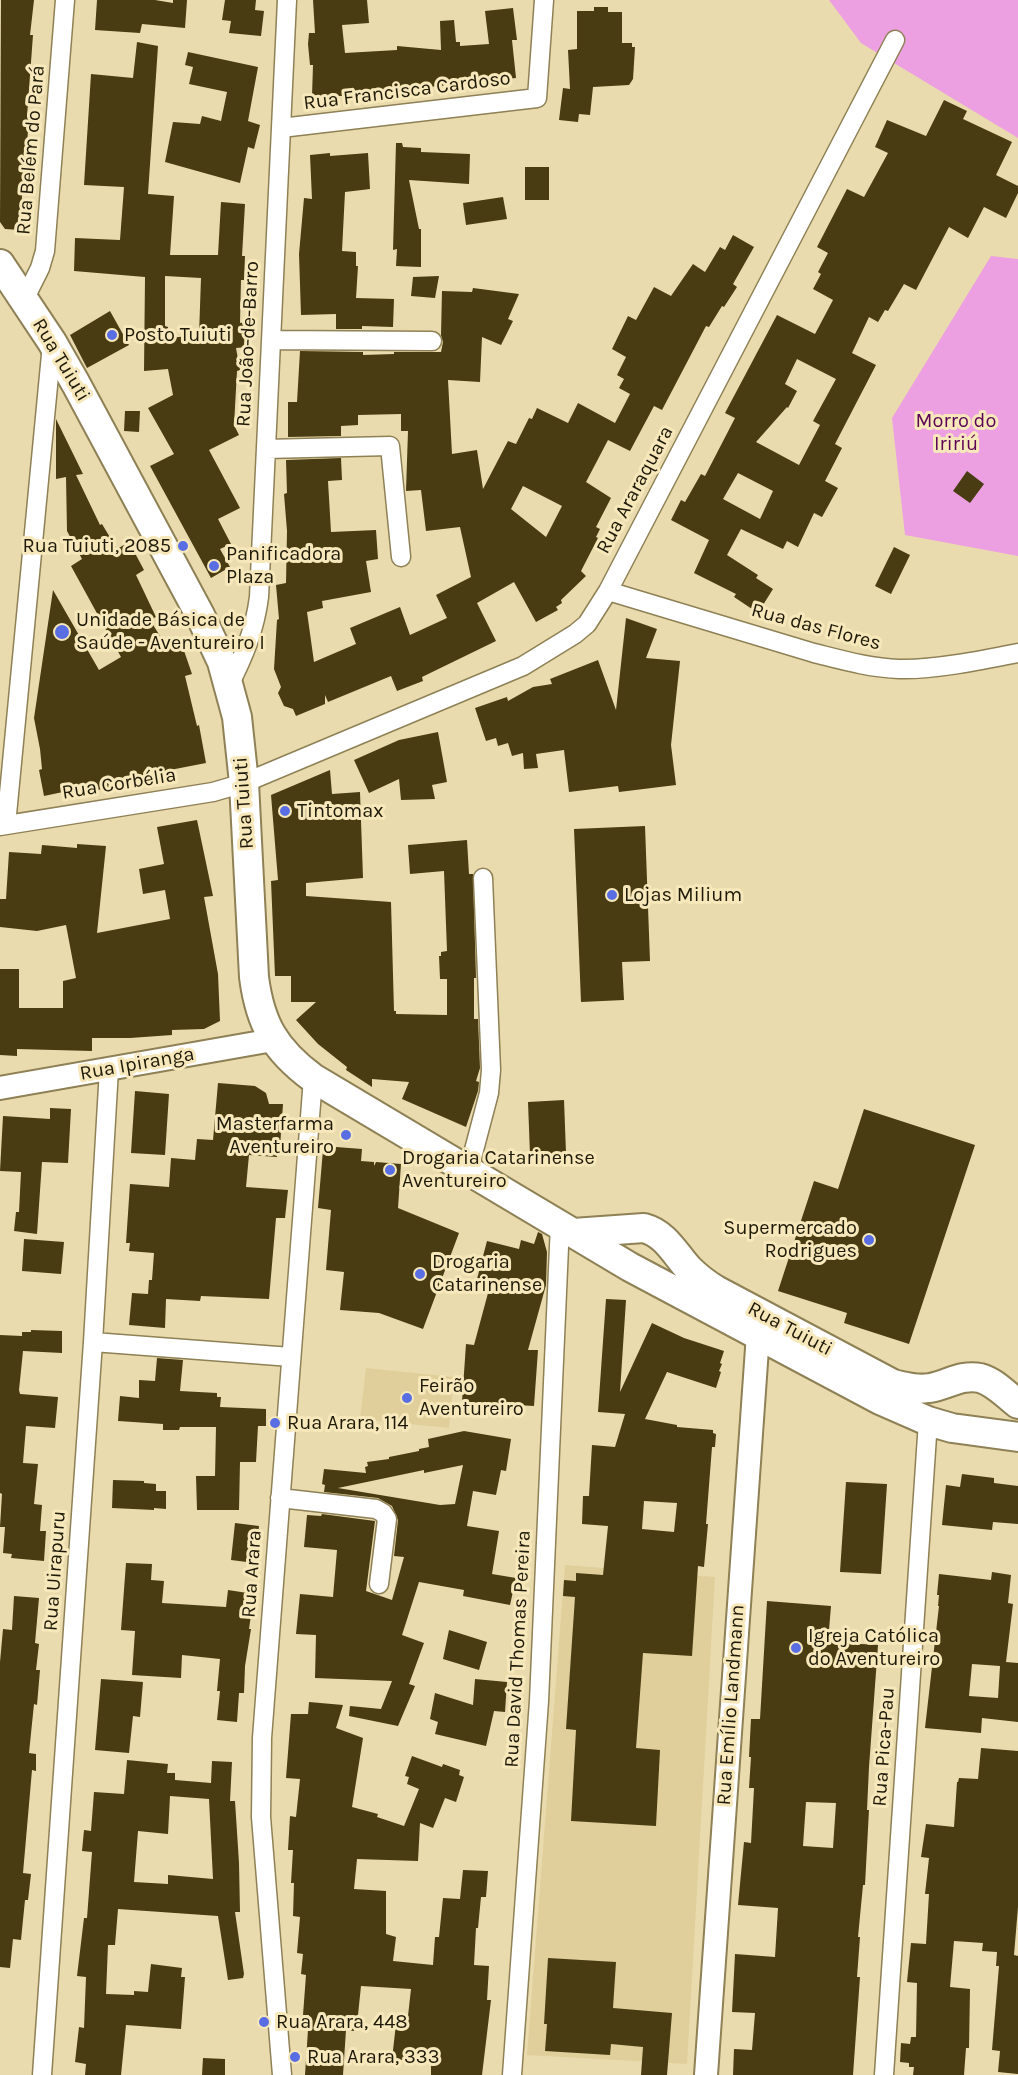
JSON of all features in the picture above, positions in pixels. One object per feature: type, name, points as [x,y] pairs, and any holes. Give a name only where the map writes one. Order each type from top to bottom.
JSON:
[{"type":"main road","name":"Rua Tuiuti","points":[[0,264],[52,342],[76,384],[200,615],[222,662],[237,717],[244,783],[257,1002],[273,1040],[285,1054],[314,1078],[630,1267],[880,1400],[928,1421],[979,1433],[1018,1437]]},
{"type":"main road","name":"Rua Tuiuti","points":[[644,1228],[663,1237],[690,1270],[716,1290],[893,1384],[910,1388],[929,1388],[968,1377],[990,1382]]},
{"type":"main road","points":[[567,1229],[644,1228]]},
{"type":"main road","points":[[630,1267],[628,1257],[631,1245],[644,1228]]},
{"type":"main road","points":[[990,1382],[1018,1404]]},
{"type":"main road","points":[[979,1433],[991,1416],[994,1407],[990,1382]]},
{"type":"street","name":"Rua Belém do Pará","points":[[24,300],[40,268],[45,251],[65,0]]},
{"type":"street","name":"Rua João-de-Barro","points":[[229,685],[250,640],[257,617],[287,0]]},
{"type":"street","name":"Rua Francisca Cardoso","points":[[281,128],[537,98],[544,0]]},
{"type":"street","name":"Rua Araraquara","points":[[244,783],[523,666],[587,624],[608,591],[895,40]]},
{"type":"street","points":[[271,340],[432,341]]},
{"type":"street","points":[[3,826],[52,342]]},
{"type":"street","points":[[266,449],[390,446],[401,557]]},
{"type":"street","name":"Rua das Flores","points":[[608,591],[814,653],[881,668],[926,667],[1018,653]]},
{"type":"street","name":"Rua Corbélia","points":[[3,826],[213,792],[244,783]]},
{"type":"street","points":[[469,1169],[489,1093],[492,1070],[483,878]]},
{"type":"street","name":"Rua Ipiranga","points":[[0,1088],[273,1040]]},
{"type":"street","name":"Rua Uirapuru","points":[[42,2075],[93,1342],[109,1069]]},
{"type":"street","name":"Rua Arara","points":[[282,2075],[261,1816],[261,1779],[264,1704],[314,1078]]},
{"type":"street","name":"Rua David Thomas Pereira","points":[[512,2075],[539,1701],[567,1229]]},
{"type":"street","name":"Rua Emílio Landmann","points":[[706,2075],[758,1334]]},
{"type":"street","points":[[93,1342],[291,1357]]},
{"type":"street","name":"Rua Pica-Pau","points":[[884,2075],[928,1421]]},
{"type":"street","points":[[280,1498],[376,1509],[383,1513],[387,1519],[379,1584]]},
{"type":"shaded area","name":"Feirão Aventureiro","points":[[366,1368],[454,1377],[449,1428],[360,1419]]},
{"type":"shaded area","points":[[565,1565],[715,1577],[687,2064],[527,2055]]},
{"type":"green space","points":[[829,0],[1018,0],[1018,138],[861,43]]},
{"type":"green space","name":"Morro do Iririú","points":[[991,256],[1018,259],[1018,556],[905,535],[892,418]]},
{"type":"building","points":[[1,0],[34,0],[30,35],[33,35],[27,116],[29,116],[20,230],[5,229],[0,222]]},
{"type":"building","points":[[97,0],[155,0],[173,3],[173,0],[187,0],[185,28],[142,24],[140,33],[95,30]]},
{"type":"building","points":[[225,0],[256,0],[255,10],[264,11],[261,36],[229,33],[231,21],[222,20]]},
{"type":"building","points":[[313,0],[367,0],[369,23],[342,25],[345,53],[397,50],[397,46],[441,50],[440,21],[454,20],[456,42],[460,42],[460,46],[489,44],[485,11],[513,8],[517,40],[512,40],[516,78],[420,88],[392,87],[393,96],[312,96],[313,65],[310,65],[308,44],[309,33],[315,33]]},
{"type":"building","points":[[594,7],[608,7],[608,12],[622,12],[622,43],[632,43],[632,47],[635,47],[633,79],[629,85],[593,87],[590,115],[579,114],[578,122],[559,120],[563,88],[570,89],[568,50],[577,49],[577,11],[594,11]]},
{"type":"building","points":[[137,42],[158,46],[148,194],[174,196],[170,255],[218,255],[221,202],[245,204],[242,256],[245,256],[244,280],[241,280],[240,323],[245,322],[247,347],[236,348],[240,370],[237,371],[234,425],[239,435],[209,450],[240,508],[218,519],[231,544],[220,549],[230,567],[211,578],[150,466],[174,454],[148,408],[173,395],[168,369],[144,371],[145,277],[74,271],[75,238],[120,240],[124,187],[84,185],[91,74],[133,78]],"holes":[[[165,276],[201,278],[199,335],[169,338],[168,327],[165,326]]]},
{"type":"building","points":[[188,52],[258,67],[248,121],[260,125],[254,149],[248,147],[240,183],[165,162],[173,122],[200,124],[202,116],[221,121],[227,92],[189,84],[193,67],[185,65]]},
{"type":"building","points":[[944,100],[967,111],[963,119],[1012,142],[996,175],[1018,186],[1018,193],[1006,218],[984,207],[968,238],[949,227],[916,290],[904,284],[888,311],[885,310],[878,322],[869,317],[852,353],[876,365],[835,444],[842,448],[825,481],[838,488],[822,517],[814,513],[798,547],[787,541],[783,549],[741,529],[727,555],[758,575],[756,578],[773,589],[758,613],[734,597],[736,594],[694,573],[709,540],[671,520],[681,500],[685,502],[701,474],[705,476],[735,418],[725,413],[777,315],[815,334],[833,300],[813,289],[821,274],[818,272],[828,253],[817,247],[847,189],[864,197],[888,153],[875,147],[887,120],[926,136]],"holes":[[[797,359],[836,379],[813,421],[820,425],[799,465],[756,442],[788,408],[797,391],[785,384]],[[738,473],[773,491],[760,519],[723,499]]]},
{"type":"building","points":[[396,143],[402,143],[403,147],[421,148],[421,152],[470,154],[469,184],[409,180],[419,229],[421,229],[421,267],[396,266],[397,249],[393,250]]},
{"type":"building","points":[[330,153],[330,156],[368,153],[370,189],[345,192],[342,251],[356,252],[356,266],[358,266],[356,298],[394,299],[393,327],[362,326],[362,329],[336,329],[336,314],[301,315],[299,254],[304,198],[312,199],[310,155]]},
{"type":"building","points":[[525,167],[549,167],[549,200],[525,200]]},
{"type":"building","points":[[503,197],[507,219],[466,225],[463,203]]},
{"type":"building","points":[[733,235],[754,247],[733,284],[737,287],[709,327],[706,326],[662,410],[654,406],[630,451],[608,440],[586,482],[611,498],[596,527],[600,529],[596,537],[598,538],[581,571],[586,576],[561,600],[562,603],[556,607],[558,610],[536,622],[514,582],[477,603],[496,641],[422,677],[423,681],[397,691],[391,676],[328,702],[325,695],[325,704],[296,716],[293,709],[284,706],[278,693],[281,687],[274,669],[277,620],[279,619],[276,585],[286,583],[287,531],[284,494],[287,493],[286,460],[341,458],[342,480],[328,481],[331,532],[376,530],[378,559],[366,561],[371,592],[322,601],[323,608],[307,612],[314,662],[356,644],[350,628],[400,607],[410,635],[447,618],[436,595],[471,577],[460,527],[426,531],[421,490],[406,491],[408,431],[401,431],[401,414],[358,415],[358,425],[341,426],[341,436],[288,437],[288,402],[297,402],[300,351],[363,352],[363,355],[394,354],[394,352],[441,352],[443,342],[441,335],[442,291],[472,292],[473,288],[519,294],[508,319],[513,321],[501,345],[482,337],[480,382],[448,380],[452,454],[477,450],[483,489],[508,441],[516,444],[529,418],[532,419],[537,408],[568,423],[578,403],[615,423],[630,394],[619,388],[624,379],[617,375],[626,357],[612,349],[628,316],[636,320],[654,287],[671,296],[693,264],[705,272],[720,247],[725,250]],"holes":[[[523,486],[562,506],[546,537],[511,509]]]},
{"type":"building","points":[[439,276],[435,298],[411,296],[413,277]]},
{"type":"building","points":[[110,311],[129,345],[87,368],[70,335]]},
{"type":"building","points":[[125,411],[140,411],[139,432],[124,431]]},
{"type":"building","points":[[56,419],[83,474],[76,475],[100,525],[102,524],[117,549],[129,542],[144,570],[136,575],[156,617],[150,620],[165,644],[171,642],[172,645],[181,642],[192,674],[185,676],[197,726],[199,725],[206,763],[134,777],[135,783],[92,791],[91,786],[44,796],[39,770],[42,769],[40,749],[34,718],[53,590],[99,670],[121,657],[71,566],[82,559],[67,531],[66,477],[56,479]]},
{"type":"building","points":[[967,471],[984,484],[970,503],[953,491]]},
{"type":"building","points":[[894,547],[910,555],[891,594],[875,586]]},
{"type":"building","points":[[626,618],[657,629],[646,658],[680,661],[671,745],[676,785],[619,792],[618,786],[569,792],[564,750],[536,754],[538,768],[524,769],[523,753],[512,756],[508,743],[498,746],[496,738],[486,741],[475,708],[507,697],[508,701],[533,687],[552,684],[550,679],[598,660],[616,710]]},
{"type":"building","points":[[438,732],[447,782],[432,785],[435,799],[401,800],[399,779],[369,793],[354,760],[399,740]]},
{"type":"building","points":[[330,770],[332,794],[360,792],[363,878],[306,883],[306,896],[391,902],[394,1011],[396,1014],[447,1015],[447,979],[440,979],[439,956],[441,952],[447,951],[444,871],[410,874],[408,845],[467,840],[469,874],[473,874],[476,978],[474,978],[474,1019],[478,1019],[480,1068],[476,1081],[479,1082],[478,1091],[466,1127],[402,1099],[409,1082],[372,1079],[372,1087],[346,1070],[347,1067],[318,1044],[296,1020],[316,1002],[291,1002],[291,976],[275,976],[271,881],[278,880],[271,795]]},
{"type":"building","points":[[197,820],[213,896],[204,897],[218,974],[220,1021],[204,1029],[172,1030],[172,1035],[92,1038],[92,1051],[17,1049],[17,1056],[0,1055],[0,969],[19,969],[19,1008],[63,1008],[63,981],[76,978],[66,925],[37,931],[0,927],[0,899],[6,899],[9,852],[41,854],[42,845],[77,848],[77,844],[106,846],[97,933],[170,919],[165,890],[143,894],[139,869],[164,864],[157,827]]},
{"type":"building","name":"Lojas Milium","points":[[645,826],[650,961],[622,962],[624,1000],[581,1002],[574,829]]},
{"type":"building","points":[[218,1083],[255,1086],[266,1093],[269,1104],[283,1104],[280,1147],[278,1147],[277,1157],[249,1155],[246,1187],[288,1190],[285,1218],[276,1218],[269,1299],[201,1296],[200,1301],[166,1299],[165,1328],[129,1325],[132,1293],[148,1294],[149,1280],[152,1280],[154,1253],[129,1251],[130,1243],[126,1243],[130,1184],[169,1187],[171,1158],[195,1160],[197,1139],[213,1140]]},
{"type":"building","points":[[135,1091],[169,1094],[165,1155],[131,1153]]},
{"type":"building","points":[[564,1100],[566,1153],[530,1155],[528,1102]]},
{"type":"building","points":[[50,1108],[71,1109],[68,1163],[42,1162],[37,1234],[14,1231],[16,1212],[19,1212],[21,1172],[0,1171],[3,1116],[50,1119]]},
{"type":"building","name":"Supermercado Rodrigues","points":[[864,1109],[975,1145],[909,1344],[844,1323],[847,1313],[778,1291],[814,1181],[838,1189]]},
{"type":"building","points":[[336,1147],[362,1149],[361,1161],[374,1162],[374,1166],[376,1162],[401,1164],[398,1208],[459,1233],[423,1329],[379,1313],[340,1310],[344,1272],[326,1270],[331,1210],[318,1208],[323,1150],[333,1151]]},
{"type":"building","points":[[538,1232],[542,1234],[547,1252],[546,1285],[528,1350],[538,1350],[534,1406],[462,1402],[466,1344],[474,1345],[491,1282],[477,1279],[487,1241],[519,1249],[521,1240],[534,1244]]},
{"type":"building","points":[[24,1239],[64,1242],[61,1274],[22,1271]]},
{"type":"building","points":[[606,1299],[626,1300],[620,1392],[652,1323],[684,1338],[724,1351],[716,1388],[667,1372],[645,1419],[677,1425],[677,1427],[713,1430],[716,1434],[715,1447],[712,1447],[704,1567],[698,1566],[692,1656],[643,1653],[636,1748],[660,1750],[656,1826],[571,1821],[576,1730],[566,1729],[575,1597],[563,1596],[564,1580],[576,1581],[576,1573],[603,1575],[608,1526],[582,1524],[583,1496],[589,1496],[592,1445],[615,1447],[625,1414],[598,1412]],"holes":[[[644,1501],[677,1503],[674,1532],[642,1529]]]},
{"type":"building","points":[[31,1330],[62,1331],[62,1353],[23,1351],[19,1390],[20,1394],[58,1397],[55,1428],[26,1426],[23,1463],[38,1464],[34,1504],[42,1505],[40,1531],[46,1531],[44,1561],[11,1558],[12,1554],[3,1553],[5,1527],[0,1527],[2,1494],[0,1493],[0,1335],[22,1336],[22,1332],[31,1332]]},
{"type":"building","points":[[157,1358],[183,1360],[180,1391],[217,1393],[217,1397],[221,1397],[220,1407],[266,1409],[266,1426],[258,1426],[256,1462],[240,1462],[239,1510],[197,1510],[196,1476],[215,1476],[216,1427],[180,1427],[179,1430],[163,1430],[163,1424],[118,1421],[120,1396],[139,1398],[139,1380],[155,1381]]},
{"type":"building","points":[[464,1431],[511,1439],[506,1471],[501,1470],[496,1495],[473,1491],[467,1526],[499,1531],[492,1574],[516,1578],[510,1605],[463,1596],[464,1590],[419,1582],[402,1635],[424,1643],[409,1684],[415,1686],[398,1726],[349,1716],[350,1706],[381,1709],[392,1681],[315,1678],[316,1635],[296,1634],[300,1594],[333,1597],[337,1550],[304,1547],[307,1515],[321,1516],[322,1514],[375,1521],[366,1591],[392,1600],[404,1557],[394,1556],[398,1520],[392,1506],[378,1498],[324,1492],[325,1485],[322,1484],[324,1469],[366,1473],[367,1462],[419,1451],[419,1449],[429,1447],[428,1439]],"holes":[[[463,1465],[455,1504],[440,1505],[338,1488],[424,1470],[424,1473]]]},
{"type":"building","points":[[962,1474],[994,1478],[994,1483],[1018,1486],[1018,1524],[993,1522],[992,1530],[942,1525],[946,1485],[960,1487]]},
{"type":"building","points":[[113,1480],[144,1481],[144,1483],[156,1484],[156,1491],[166,1491],[166,1509],[112,1508]]},
{"type":"building","points":[[846,1482],[887,1484],[881,1574],[840,1572]]},
{"type":"building","points":[[235,1523],[259,1526],[255,1563],[231,1560]]},
{"type":"building","points":[[126,1563],[152,1564],[151,1580],[164,1581],[162,1603],[226,1607],[228,1590],[254,1594],[244,1693],[239,1693],[237,1722],[217,1720],[220,1659],[182,1655],[181,1678],[132,1675],[135,1631],[121,1630]]},
{"type":"building","points":[[992,1572],[1011,1575],[1008,1603],[1013,1604],[1006,1662],[1018,1663],[1018,1722],[982,1718],[981,1733],[925,1728],[939,1606],[939,1595],[937,1595],[939,1574],[991,1580]],"holes":[[[972,1664],[1000,1666],[998,1698],[969,1696]]]},
{"type":"building","points":[[14,1596],[39,1598],[35,1643],[39,1644],[36,1670],[40,1670],[29,1753],[36,1754],[36,1771],[32,1770],[23,1873],[31,1874],[28,1900],[25,1900],[21,1940],[13,1939],[10,1968],[0,1967],[0,1662],[3,1629],[12,1630]]},
{"type":"building","points":[[767,1601],[831,1606],[828,1642],[878,1645],[869,1767],[865,1885],[863,1885],[858,1937],[860,1937],[857,1977],[860,1977],[853,2075],[733,2075],[734,2049],[752,2050],[755,2013],[732,2012],[735,1954],[775,1957],[778,1908],[738,1905],[744,1842],[751,1843],[754,1788],[749,1788],[751,1719],[760,1719]],"holes":[[[806,1802],[836,1803],[833,1848],[803,1846]]]},
{"type":"building","points":[[449,1630],[487,1642],[479,1670],[443,1659]]},
{"type":"building","points":[[101,1679],[143,1682],[140,1717],[133,1716],[129,1753],[95,1750]]},
{"type":"building","points":[[475,1679],[507,1682],[505,1712],[494,1711],[486,1746],[435,1734],[438,1722],[430,1719],[435,1693],[473,1705]]},
{"type":"building","points":[[309,1702],[343,1705],[336,1728],[363,1738],[352,1807],[378,1814],[377,1817],[404,1826],[419,1789],[407,1784],[409,1777],[405,1776],[412,1756],[442,1767],[443,1764],[460,1770],[459,1775],[464,1777],[456,1802],[445,1798],[433,1828],[420,1823],[418,1861],[357,1859],[354,1889],[386,1891],[386,1934],[396,1937],[393,1961],[433,1965],[435,1937],[439,1937],[443,1898],[460,1899],[463,1870],[488,1871],[486,1897],[481,1897],[478,1928],[476,1928],[474,1965],[489,1966],[487,2000],[491,2000],[482,2075],[431,2075],[431,2062],[392,2059],[396,2024],[407,2025],[411,1989],[361,1986],[354,2031],[346,2030],[343,2075],[305,2075],[309,2015],[303,2015],[306,1975],[301,1974],[303,1954],[297,1953],[300,1917],[293,1916],[294,1883],[291,1883],[293,1850],[288,1850],[290,1816],[296,1817],[300,1779],[286,1778],[291,1714],[308,1714]]},
{"type":"building","points":[[981,1748],[1018,1751],[1018,1907],[1014,1955],[1018,1956],[1018,2074],[998,2072],[1000,2051],[992,2050],[999,1966],[996,1966],[997,1952],[982,1951],[983,1943],[954,1941],[950,1987],[970,1989],[969,2048],[966,2048],[964,2075],[913,2075],[914,2067],[909,2067],[909,2063],[900,2062],[901,2043],[910,2044],[911,2037],[916,2037],[917,1983],[907,1982],[911,1943],[926,1944],[929,1894],[925,1894],[929,1858],[921,1857],[926,1824],[954,1827],[957,1782],[959,1778],[978,1779]]},
{"type":"building","points":[[127,1760],[168,1764],[167,1773],[175,1773],[175,1780],[211,1783],[212,1761],[232,1762],[230,1801],[235,1801],[240,1912],[235,1912],[244,1974],[243,1978],[228,1980],[218,1916],[118,1909],[115,1945],[108,1945],[106,1994],[134,1995],[134,1991],[148,1992],[151,1964],[182,1968],[181,1977],[185,1977],[181,2029],[126,2025],[121,2075],[85,2075],[86,2064],[75,2062],[79,2027],[84,2028],[86,1977],[77,1976],[84,1918],[87,1918],[92,1852],[82,1851],[84,1830],[91,1831],[94,1792],[124,1794]],"holes":[[[170,1796],[209,1799],[213,1879],[168,1875],[168,1884],[134,1882],[138,1831],[168,1834]]]},
{"type":"building","points":[[548,1958],[616,1962],[613,2008],[672,2013],[667,2075],[641,2075],[643,2047],[611,2044],[610,2055],[545,2051],[547,2024],[544,2024]]},
{"type":"building","points":[[203,2058],[225,2059],[225,2075],[202,2075]]},
{"type":"place","name":"Posto Tuiuti","points":[[112,335]]},
{"type":"place","name":"Rua Tuiuti, 2085","points":[[183,546]]},
{"type":"place","name":"Panificadora Plaza","points":[[214,566]]},
{"type":"place","name":"Unidade Básica de Saúde - Aventureiro I","points":[[62,632]]},
{"type":"place","name":"Tintomax","points":[[285,811]]},
{"type":"place","name":"Lojas Milium","points":[[612,895]]},
{"type":"place","name":"Masterfarma Aventureiro","points":[[346,1135]]},
{"type":"place","name":"Drogaria Catarinense Aventureiro","points":[[390,1170]]},
{"type":"place","name":"Supermercado Rodrigues","points":[[869,1240]]},
{"type":"place","name":"Drogaria Catarinense","points":[[420,1274]]},
{"type":"place","name":"Feirão Aventureiro","points":[[407,1398]]},
{"type":"place","name":"Rua Arara, 114","points":[[275,1423]]},
{"type":"place","name":"Igreja Católica do Aventureiro","points":[[796,1648]]},
{"type":"place","name":"Rua Arara, 448","points":[[264,2022]]},
{"type":"place","name":"Rua Arara, 333","points":[[295,2057]]}]
